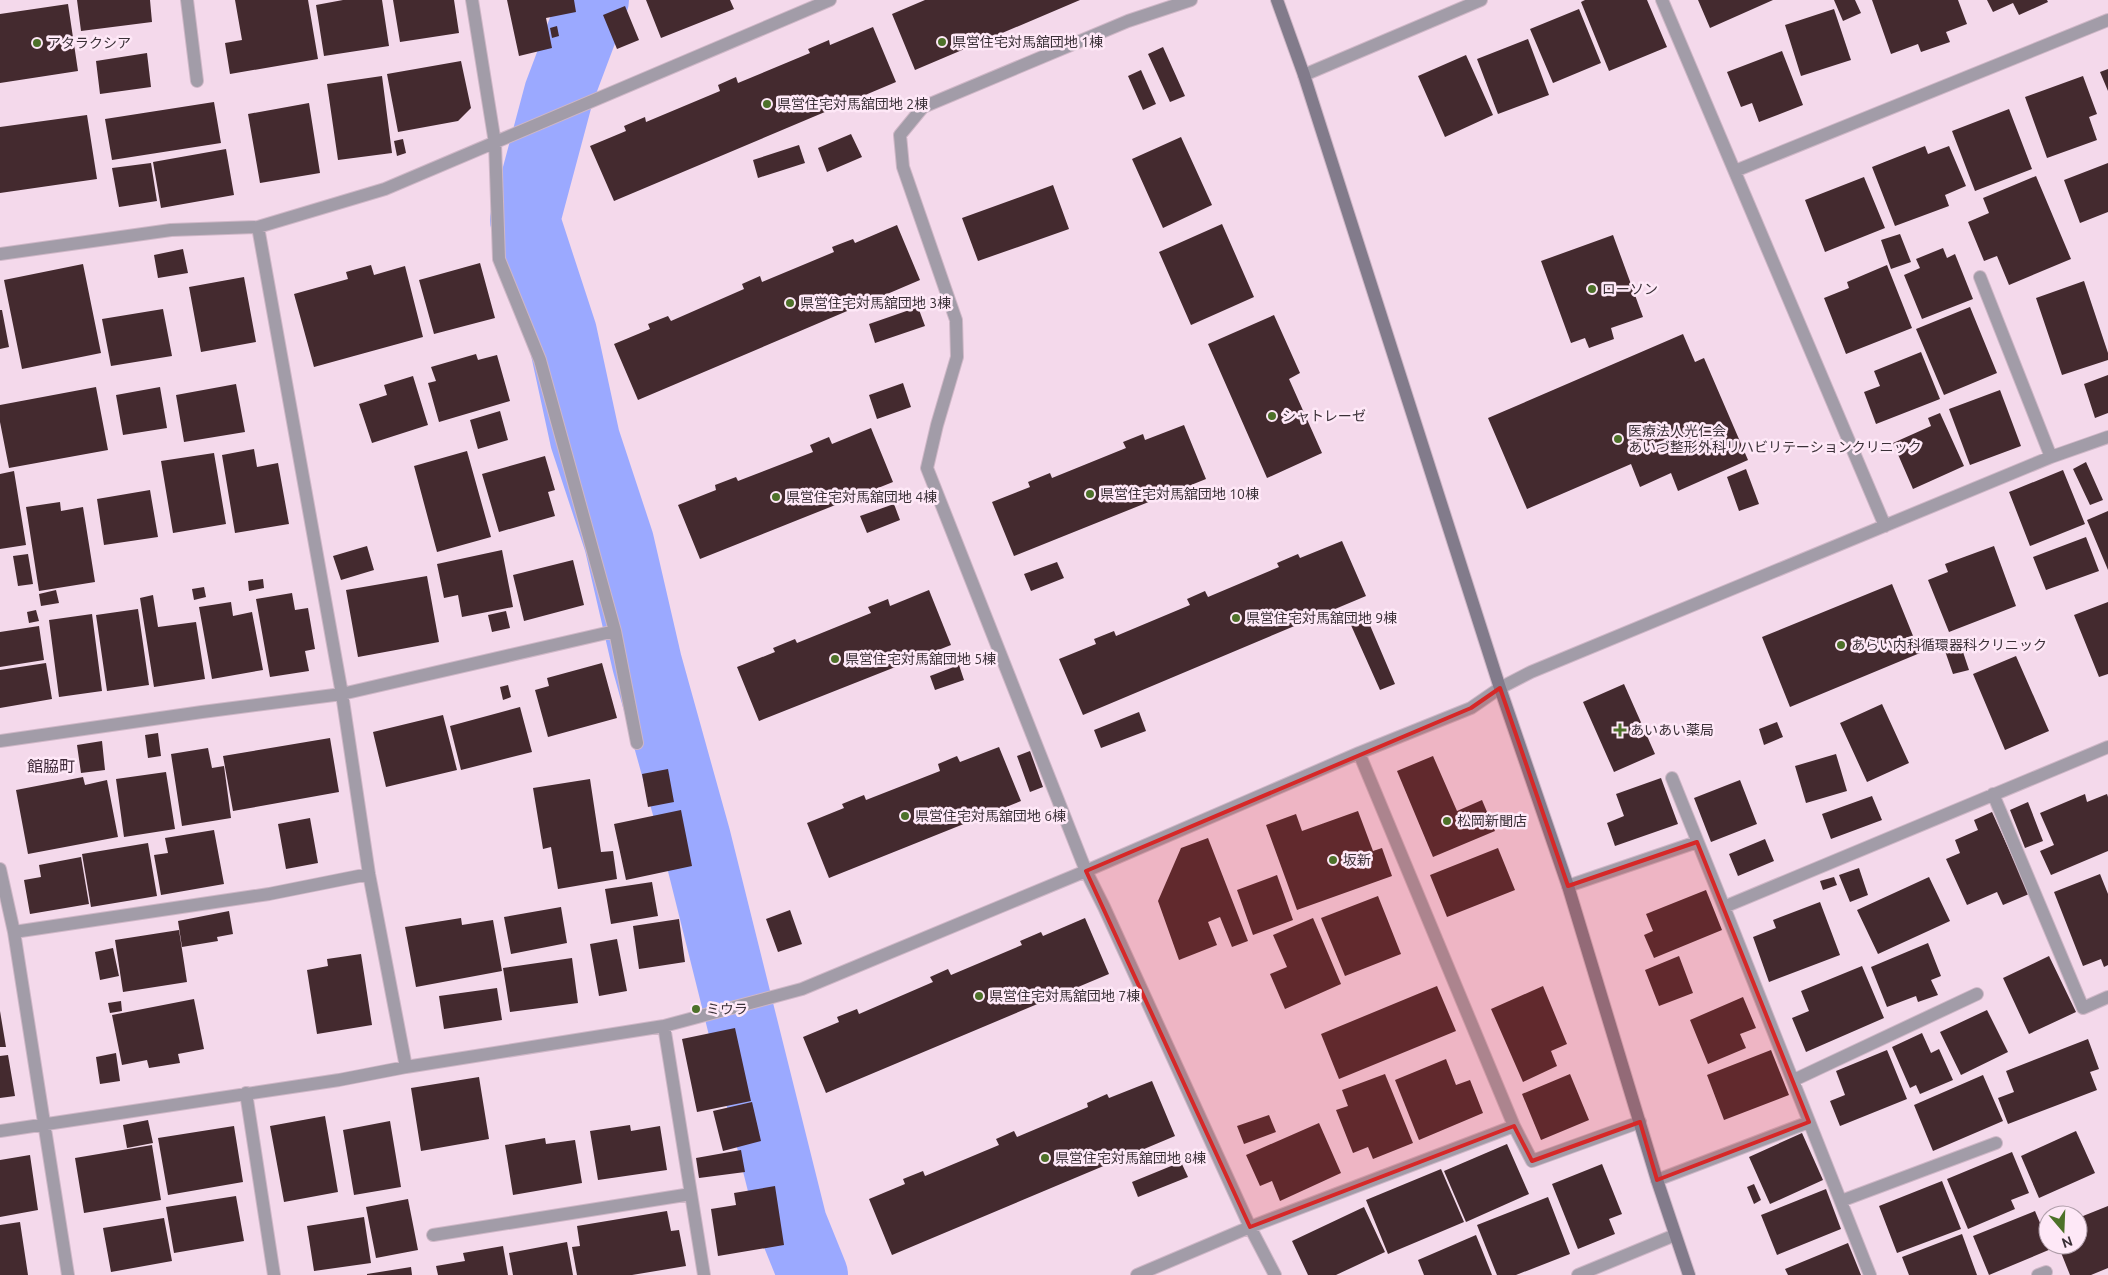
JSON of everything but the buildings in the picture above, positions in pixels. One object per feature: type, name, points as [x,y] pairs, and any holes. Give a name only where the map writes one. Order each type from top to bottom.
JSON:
[{"type":"street","points":[[186,0],[197,81]]},
{"type":"street","points":[[472,0],[496,143],[499,259],[540,360],[615,631],[637,743]]},
{"type":"street","points":[[0,254],[171,230],[258,227],[385,189],[830,0]]},
{"type":"street","points":[[1191,0],[1128,21],[923,107],[900,135],[903,167],[956,320],[957,357],[926,468],[1086,871],[1250,1227],[1274,1275]]},
{"type":"street","points":[[1277,0],[1304,75],[1500,688],[1568,886],[1657,1180],[1689,1275]]},
{"type":"street","points":[[1304,75],[1481,0]]},
{"type":"street","points":[[1662,0],[1885,526]]},
{"type":"street","points":[[1735,171],[2108,20]]},
{"type":"street","points":[[258,227],[342,694],[369,874],[406,1067]]},
{"type":"street","points":[[1980,277],[2051,457]]},
{"type":"street","points":[[0,1131],[339,1080],[406,1067],[664,1026],[802,989],[1086,871],[1359,753],[1471,708],[1500,688],[1541,668],[2051,457],[2108,437]]},
{"type":"street","points":[[0,741],[342,694],[615,631]]},
{"type":"street","points":[[1724,907],[2108,747]]},
{"type":"street","points":[[1359,753],[1514,1126],[1532,1161],[1640,1122]]},
{"type":"street","points":[[1672,778],[1794,1080],[1870,1275]]},
{"type":"street","points":[[1993,794],[2083,1008],[2108,997]]},
{"type":"street","points":[[1568,886],[1697,842]]},
{"type":"street","points":[[0,869],[14,932],[68,1275]]},
{"type":"street","points":[[14,932],[269,894],[369,874]]},
{"type":"street","points":[[1794,1080],[1977,994]]},
{"type":"street","points":[[664,1026],[704,1275]]},
{"type":"street","points":[[246,1093],[274,1275]]},
{"type":"street","points":[[1657,1180],[1809,1122]]},
{"type":"street","points":[[1137,1275],[1250,1227],[1514,1126]]},
{"type":"street","points":[[1841,1201],[1996,1143]]},
{"type":"street","points":[[433,1235],[691,1194]]},
{"type":"street","points":[[1578,1275],[1676,1235]]},
{"type":"highlighted area","points":[[1500,688],[1568,886],[1697,842],[1809,1122],[1657,1180],[1640,1122],[1532,1161],[1514,1126],[1250,1227],[1086,871],[1471,708]]},
{"type":"waterway","points":[[594,0],[559,93],[525,220],[562,333],[585,439],[619,542],[647,663],[696,839],[792,1223],[813,1275]]},
{"type":"place","name":"県営住宅対馬舘団地 1棟","points":[[942,42]]},
{"type":"place","name":"アタラクシア","points":[[37,43]]},
{"type":"place","name":"県営住宅対馬舘団地 2棟","points":[[767,104]]},
{"type":"place","name":"ローソン","points":[[1592,289]]},
{"type":"place","name":"県営住宅対馬舘団地 3棟","points":[[790,303]]},
{"type":"place","name":"シャトレーゼ","points":[[1272,416]]},
{"type":"place","name":"医療法人光仁会 あいづ整形外科リハビリテーションクリニック","points":[[1618,439]]},
{"type":"place","name":"県営住宅対馬舘団地 10棟","points":[[1090,494]]},
{"type":"place","name":"県営住宅対馬舘団地 4棟","points":[[776,497]]},
{"type":"place","name":"県営住宅対馬舘団地 9棟","points":[[1236,618]]},
{"type":"place","name":"あらい内科循環器科クリニック","points":[[1841,645]]},
{"type":"place","name":"県営住宅対馬舘団地 5棟","points":[[835,659]]},
{"type":"place","name":"あいあい薬局","points":[[1620,730]]},
{"type":"place","name":"県営住宅対馬舘団地 6棟","points":[[905,816]]},
{"type":"place","name":"松岡新聞店","points":[[1447,821]]},
{"type":"place","name":"坂新","points":[[1333,860]]},
{"type":"place","name":"県営住宅対馬舘団地 7棟","points":[[979,996]]},
{"type":"place","name":"ミウラ","points":[[696,1009]]},
{"type":"place","name":"県営住宅対馬舘団地 8棟","points":[[1045,1158]]},
{"type":"district","name":"館脇町","points":[[51,766]]}]
